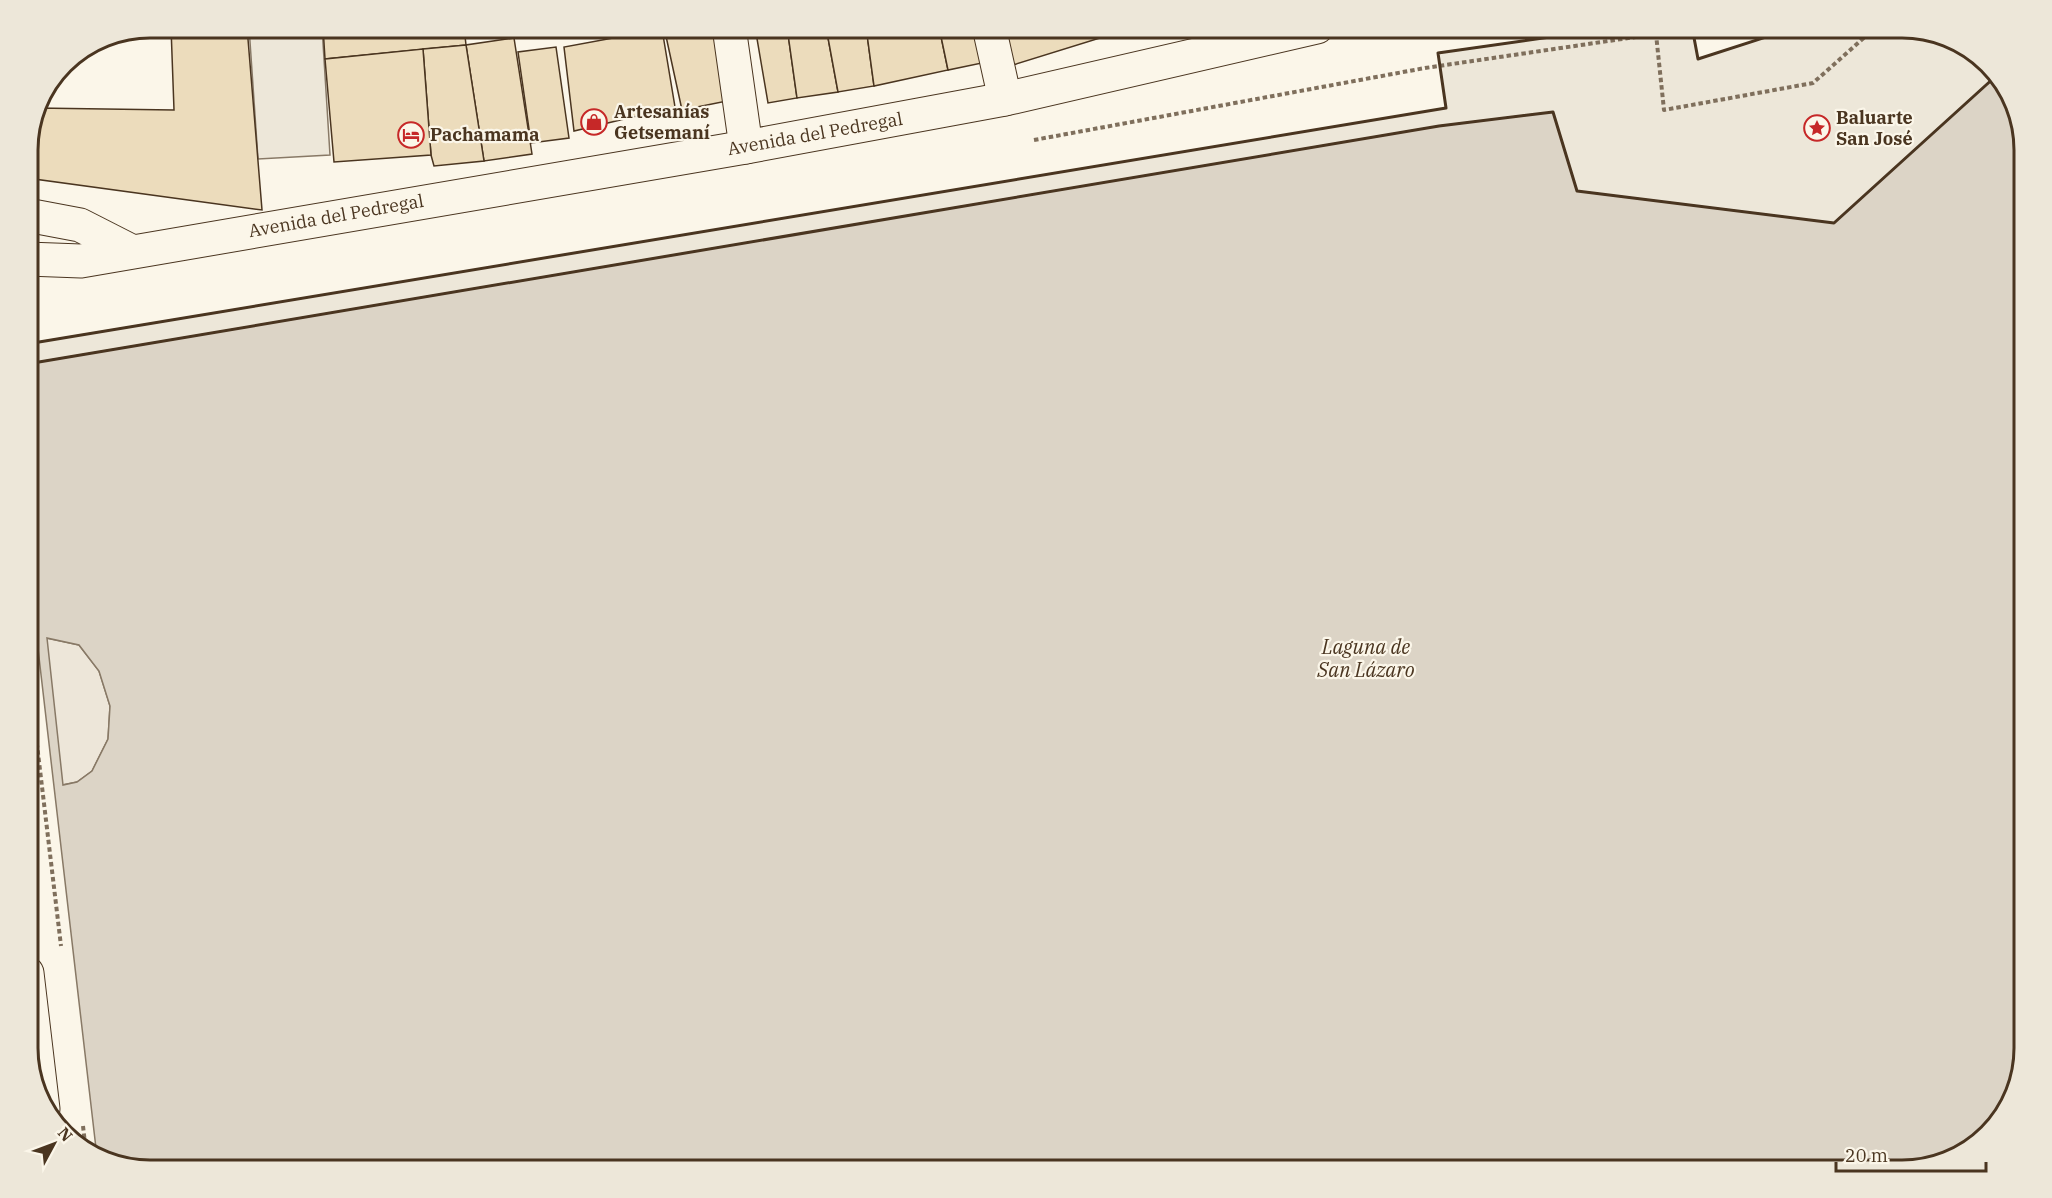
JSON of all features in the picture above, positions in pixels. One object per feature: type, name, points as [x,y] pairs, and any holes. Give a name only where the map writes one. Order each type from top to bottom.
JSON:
[{"type":"street","points":[[731,38],[746,147]]},
{"type":"street","points":[[991,38],[1005,99]]},
{"type":"street","name":"Avenida del Pedregal","points":[[38,259],[81,261],[746,147],[1005,99],[1269,38]]},
{"type":"street","points":[[38,217],[80,225],[131,251]]},
{"type":"path","points":[[1439,66],[1629,38]]},
{"type":"path","points":[[1656,38],[1664,110],[1813,83],[1864,38]]},
{"type":"path","points":[[38,753],[62,954]]},
{"type":"shaded area","points":[[250,38],[323,38],[330,155],[258,159]]},
{"type":"shaded area","points":[[1543,38],[1694,38],[1698,59],[1763,38],[1917,38],[1945,46],[1958,53],[1982,70],[1991,81],[1834,223],[1577,191],[1553,112],[1439,126],[38,362],[38,342],[1446,108],[1438,53]]},
{"type":"shaded area","points":[[46,638],[79,645],[99,671],[110,706],[108,739],[92,771],[77,782],[62,785]]},
{"type":"water","name":"Laguna de San Lázaro","points":[[1991,81],[2009,114],[2014,142],[2014,1063],[2006,1091],[1999,1104],[1982,1128],[1971,1137],[1945,1152],[1917,1160],[135,1160],[107,1152],[84,1139],[84,1114],[63,1114],[42,1080],[38,1056],[38,362],[1439,126],[1553,112],[1577,191],[1834,223]],"holes":[[[47,638],[79,645],[99,671],[110,706],[108,739],[92,771],[77,782],[63,785]]]},
{"type":"pier","points":[[38,649],[96,1146],[84,1139],[84,1114],[58,1114],[56,1111],[43,1084],[38,1056]]},
{"type":"building","points":[[171,38],[248,38],[262,210],[38,179],[38,135],[46,108],[174,110]]},
{"type":"building","points":[[324,38],[465,38],[466,45],[325,59]]},
{"type":"building","points":[[514,38],[532,154],[484,161],[466,45]]},
{"type":"building","points":[[613,38],[664,38],[675,107],[574,131],[564,47]]},
{"type":"building","points":[[666,38],[718,38],[732,100],[682,110]]},
{"type":"building","points":[[757,38],[789,38],[797,98],[768,103]]},
{"type":"building","points":[[789,38],[828,38],[838,92],[797,98]]},
{"type":"building","points":[[828,38],[867,38],[874,86],[838,92]]},
{"type":"building","points":[[867,38],[941,38],[948,70],[874,86]]},
{"type":"building","points":[[941,38],[976,38],[982,63],[948,70]]},
{"type":"building","points":[[1007,38],[1100,38],[1013,65]]},
{"type":"building","points":[[466,45],[484,161],[434,166],[431,155],[423,49]]},
{"type":"building","points":[[556,47],[569,138],[531,143],[518,52]]},
{"type":"building","points":[[423,49],[431,155],[334,162],[325,59]]},
{"type":"wall","points":[[38,342],[1446,108],[1438,53],[1543,38]]},
{"type":"wall","points":[[1694,38],[1698,59],[1763,38]]},
{"type":"wall","points":[[38,362],[1439,126],[1553,112],[1577,191],[1834,223],[1991,81]]},
{"type":"place","name":"Artesanías Getsemaní","points":[[594,122]]},
{"type":"place","name":"Baluarte San José","points":[[1817,128]]},
{"type":"place","name":"Pachamama","points":[[411,135]]}]
